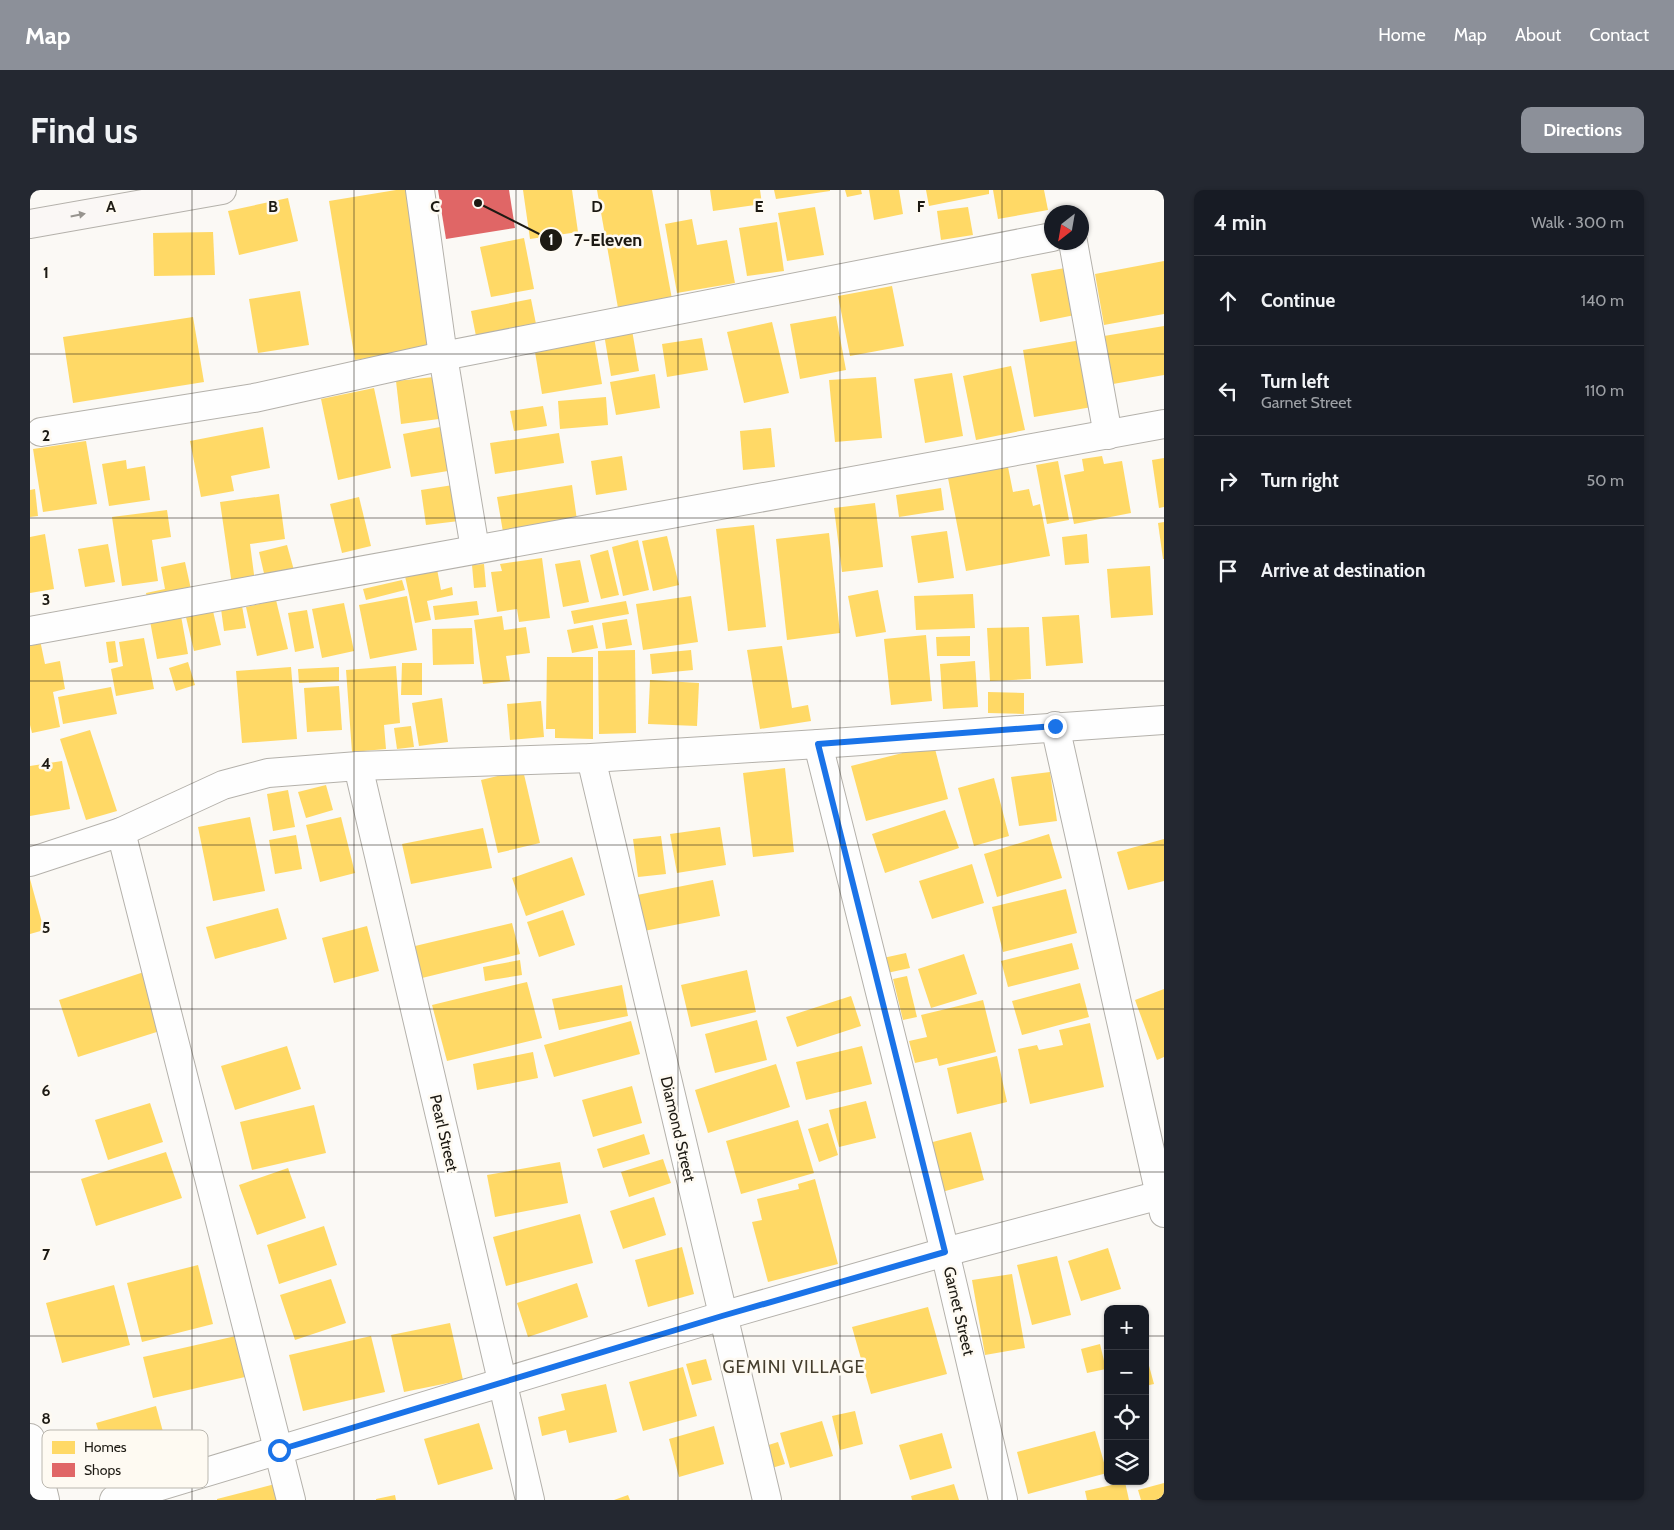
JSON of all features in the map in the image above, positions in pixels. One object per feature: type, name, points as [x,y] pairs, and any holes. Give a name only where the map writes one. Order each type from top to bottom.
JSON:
[{"type":"main road","points":[[30,224],[222,190]]},
{"type":"street","points":[[420,190],[443,356],[475,549]]},
{"type":"street","points":[[40,432],[254,398],[443,356],[1044,240]]},
{"type":"street","points":[[1075,250],[1108,435]]},
{"type":"street","points":[[30,631],[1164,424]]},
{"type":"street","points":[[30,862],[121,832],[223,785],[268,773],[358,766],[591,758],[1164,720]]},
{"type":"street","points":[[208,1472],[722,1316],[945,1252],[1163,1201],[1055,726]]},
{"type":"street","name":"Garnet Street","points":[[818,744],[945,1252],[1003,1500]]},
{"type":"street","name":"Diamond Street","points":[[591,758],[767,1500]]},
{"type":"street","name":"Pearl Street","points":[[358,766],[530,1500]]},
{"type":"street","points":[[121,832],[291,1500]]},
{"type":"street","points":[[30,1438],[42,1488]]},
{"type":"street","points":[[114,1500],[154,1488]]},
{"type":"building: Homes","points":[[406,190],[432,348],[355,360],[329,201]]},
{"type":"building: Homes","points":[[523,190],[572,190],[578,232],[530,239]]},
{"type":"building: Homes","points":[[597,190],[652,190],[672,299],[618,308]]},
{"type":"building: Homes","points":[[710,190],[760,190],[762,204],[713,211]]},
{"type":"building: Homes","points":[[774,190],[830,190],[830,191],[776,199]]},
{"type":"building: Homes","points":[[845,190],[861,190],[862,194],[847,197]]},
{"type":"building: Homes","points":[[869,190],[899,190],[903,214],[874,220]]},
{"type":"building: Homes","points":[[926,190],[989,190],[989,194],[929,206]]},
{"type":"building: Homes","points":[[993,190],[1044,190],[1047,205],[1044,205],[1044,211],[998,219]]},
{"type":"building: Homes","points":[[288,198],[298,241],[239,255],[228,211]]},
{"type":"building: Homes","points":[[815,207],[824,255],[787,261],[778,213]]},
{"type":"building: Homes","points":[[968,207],[973,235],[941,240],[937,211]]},
{"type":"building: Homes","points":[[692,219],[697,245],[727,240],[735,283],[677,293],[665,224]]},
{"type":"building: Homes","points":[[777,222],[784,271],[747,276],[739,228]]},
{"type":"building: Homes","points":[[213,232],[215,275],[154,276],[153,233]]},
{"type":"building: Homes","points":[[524,238],[534,289],[491,297],[480,247]]},
{"type":"building: Homes","points":[[1164,261],[1164,314],[1104,325],[1095,274]]},
{"type":"building: Homes","points":[[1065,268],[1075,315],[1040,322],[1031,274]]},
{"type":"building: Homes","points":[[892,286],[904,346],[850,356],[838,296]]},
{"type":"building: Homes","points":[[300,291],[309,345],[258,353],[249,299]]},
{"type":"building: Homes","points":[[531,299],[536,324],[476,336],[471,311]]},
{"type":"building: Homes","points":[[836,316],[846,370],[800,379],[790,324]]},
{"type":"building: Homes","points":[[193,317],[204,382],[73,403],[63,337]]},
{"type":"building: Homes","points":[[772,322],[789,393],[744,403],[727,332]]},
{"type":"building: Homes","points":[[1164,326],[1164,375],[1113,384],[1104,336]]},
{"type":"building: Homes","points":[[632,330],[639,371],[611,376],[604,334]]},
{"type":"building: Homes","points":[[594,337],[602,384],[542,394],[534,346]]},
{"type":"building: Homes","points":[[702,338],[708,370],[667,377],[662,344]]},
{"type":"building: Homes","points":[[1081,340],[1092,407],[1034,417],[1023,350]]},
{"type":"building: Homes","points":[[1011,366],[1025,430],[976,440],[963,376]]},
{"type":"building: Homes","points":[[952,373],[963,436],[925,443],[914,379]]},
{"type":"building: Homes","points":[[655,374],[660,408],[616,415],[610,382]]},
{"type":"building: Homes","points":[[434,377],[439,419],[401,424],[396,381]]},
{"type":"building: Homes","points":[[876,377],[882,438],[835,442],[829,380]]},
{"type":"building: Homes","points":[[374,388],[391,468],[338,480],[321,399]]},
{"type":"building: Homes","points":[[606,397],[608,425],[560,429],[558,401]]},
{"type":"building: Homes","points":[[543,406],[547,426],[514,431],[510,411]]},
{"type":"building: Homes","points":[[263,427],[270,468],[231,476],[234,491],[201,497],[190,441]]},
{"type":"building: Homes","points":[[440,427],[448,471],[411,477],[403,434]]},
{"type":"building: Homes","points":[[771,428],[775,467],[743,470],[740,431]]},
{"type":"building: Homes","points":[[559,433],[564,463],[495,474],[490,443]]},
{"type":"building: Homes","points":[[86,441],[97,504],[43,512],[33,449]]},
{"type":"building: Homes","points":[[622,456],[627,490],[596,495],[591,461]]},
{"type":"building: Homes","points":[[1102,456],[1104,464],[1122,461],[1131,513],[1074,524],[1064,475],[1084,471],[1082,459]]},
{"type":"building: Homes","points":[[1164,458],[1164,507],[1159,508],[1152,460]]},
{"type":"building: Homes","points":[[126,460],[127,469],[145,466],[150,500],[109,506],[102,464]]},
{"type":"building: Homes","points":[[1058,461],[1069,520],[1047,524],[1036,465]]},
{"type":"building: Homes","points":[[1008,467],[1013,492],[1029,489],[1033,506],[1040,504],[1050,556],[966,571],[948,478]]},
{"type":"building: Homes","points":[[453,485],[459,521],[426,525],[421,490]]},
{"type":"building: Homes","points":[[572,485],[577,520],[503,532],[497,497]]},
{"type":"building: Homes","points":[[941,488],[944,510],[899,517],[896,495]]},
{"type":"building: Homes","points":[[35,489],[38,516],[30,517],[30,490]]},
{"type":"building: Homes","points":[[279,494],[285,539],[250,544],[255,582],[232,585],[220,502]]},
{"type":"building: Homes","points":[[359,497],[371,546],[342,553],[330,504]]},
{"type":"building: Homes","points":[[875,503],[883,567],[842,572],[834,508]]},
{"type":"building: Homes","points":[[167,510],[171,537],[152,540],[158,581],[122,586],[112,517]]},
{"type":"building: Homes","points":[[1164,522],[1164,559],[1163,559],[1158,523]]},
{"type":"building: Homes","points":[[754,525],[766,627],[728,631],[716,529]]},
{"type":"building: Homes","points":[[947,531],[954,578],[918,583],[911,536]]},
{"type":"building: Homes","points":[[829,533],[840,633],[787,640],[776,539]]},
{"type":"building: Homes","points":[[45,534],[54,589],[30,593],[30,537]]},
{"type":"building: Homes","points":[[1087,534],[1089,563],[1065,565],[1062,537]]},
{"type":"building: Homes","points":[[667,536],[679,585],[653,591],[642,541]]},
{"type":"building: Homes","points":[[638,540],[649,590],[623,596],[612,547]]},
{"type":"building: Homes","points":[[108,544],[115,582],[85,587],[78,549]]},
{"type":"building: Homes","points":[[287,545],[295,574],[266,582],[259,552]]},
{"type":"building: Homes","points":[[608,550],[619,595],[601,599],[590,555]]},
{"type":"building: Homes","points":[[542,558],[550,618],[519,622],[517,609],[497,612],[491,572],[502,571],[500,564]]},
{"type":"building: Homes","points":[[580,560],[589,602],[563,607],[555,564]]},
{"type":"building: Homes","points":[[185,562],[192,594],[148,602],[146,593],[165,589],[161,567]]},
{"type":"building: Homes","points":[[484,564],[486,587],[474,588],[472,565]]},
{"type":"building: Homes","points":[[1150,566],[1153,615],[1111,618],[1107,569]]},
{"type":"building: Homes","points":[[437,569],[441,590],[452,587],[453,595],[427,601],[431,620],[415,623],[405,576]]},
{"type":"building: Homes","points":[[402,580],[405,590],[366,600],[363,589]]},
{"type":"building: Homes","points":[[878,590],[886,632],[856,637],[848,596]]},
{"type":"building: Homes","points":[[973,594],[975,628],[916,630],[914,596]]},
{"type":"building: Homes","points":[[407,596],[417,650],[370,659],[359,605]]},
{"type":"building: Homes","points":[[691,596],[698,642],[643,650],[636,604]]},
{"type":"building: Homes","points":[[276,600],[288,649],[257,656],[246,607]]},
{"type":"building: Homes","points":[[477,601],[479,615],[435,620],[433,606]]},
{"type":"building: Homes","points":[[626,601],[629,614],[574,624],[571,611]]},
{"type":"building: Homes","points":[[344,603],[354,651],[322,658],[312,609]]},
{"type":"building: Homes","points":[[242,606],[246,628],[224,631],[221,609]]},
{"type":"building: Homes","points":[[212,607],[221,645],[194,651],[185,613]]},
{"type":"building: Homes","points":[[307,610],[314,648],[295,652],[288,613]]},
{"type":"building: Homes","points":[[1079,615],[1083,663],[1046,666],[1042,617]]},
{"type":"building: Homes","points":[[181,616],[188,654],[157,659],[150,621]]},
{"type":"building: Homes","points":[[502,616],[504,630],[526,627],[530,653],[506,656],[510,681],[483,684],[474,620]]},
{"type":"building: Homes","points":[[627,619],[632,645],[606,649],[602,623]]},
{"type":"building: Homes","points":[[593,625],[598,648],[572,653],[567,630]]},
{"type":"building: Homes","points":[[1029,627],[1031,679],[990,681],[987,628]]},
{"type":"building: Homes","points":[[472,628],[474,664],[433,665],[432,629]]},
{"type":"building: Homes","points":[[926,635],[932,701],[891,705],[884,639]]},
{"type":"building: Homes","points":[[970,636],[970,656],[937,656],[936,637]]},
{"type":"building: Homes","points":[[144,638],[154,689],[116,696],[111,669],[123,666],[119,642]]},
{"type":"building: Homes","points":[[40,640],[45,664],[60,661],[65,689],[53,692],[60,727],[32,733],[30,725],[30,642]]},
{"type":"building: Homes","points":[[115,641],[118,662],[109,663],[106,642]]},
{"type":"building: Homes","points":[[782,646],[792,708],[808,705],[811,721],[760,729],[747,650]]},
{"type":"building: Homes","points":[[635,650],[636,733],[599,734],[598,651]]},
{"type":"building: Homes","points":[[691,650],[693,670],[652,674],[650,654]]},
{"type":"building: Homes","points":[[547,657],[593,657],[593,739],[555,738],[555,729],[546,729]]},
{"type":"building: Homes","points":[[975,661],[978,707],[943,709],[940,664]]},
{"type":"building: Homes","points":[[188,662],[195,685],[176,691],[169,668]]},
{"type":"building: Homes","points":[[402,663],[422,663],[422,695],[401,695]]},
{"type":"building: Homes","points":[[396,666],[400,723],[384,725],[386,749],[352,752],[346,670]]},
{"type":"building: Homes","points":[[291,667],[297,739],[242,743],[236,671]]},
{"type":"building: Homes","points":[[339,667],[339,681],[299,683],[298,669]]},
{"type":"building: Homes","points":[[650,680],[699,683],[697,726],[648,724]]},
{"type":"building: Homes","points":[[339,686],[342,730],[307,732],[304,688]]},
{"type":"building: Homes","points":[[111,687],[117,714],[63,724],[58,697]]},
{"type":"building: Homes","points":[[988,692],[1024,693],[1024,714],[988,713]]},
{"type":"building: Homes","points":[[442,698],[448,742],[419,746],[412,703]]},
{"type":"building: Homes","points":[[541,701],[544,737],[510,740],[507,704]]},
{"type":"building: Homes","points":[[411,726],[414,747],[397,749],[394,728]]},
{"type":"building: Homes","points":[[90,730],[117,811],[86,820],[60,739]]},
{"type":"building: Homes","points":[[934,745],[948,799],[866,821],[851,766]]},
{"type":"building: Homes","points":[[62,761],[70,809],[30,816],[30,766]]},
{"type":"building: Homes","points":[[785,768],[794,852],[753,857],[743,773]]},
{"type":"building: Homes","points":[[523,770],[540,843],[498,853],[481,780]]},
{"type":"building: Homes","points":[[1050,772],[1057,821],[1019,826],[1011,777]]},
{"type":"building: Homes","points":[[994,778],[1009,836],[974,846],[958,788]]},
{"type":"building: Homes","points":[[326,785],[333,810],[306,818],[298,792]]},
{"type":"building: Homes","points":[[288,790],[295,827],[273,831],[267,794]]},
{"type":"building: Homes","points":[[945,810],[959,848],[885,873],[872,834]]},
{"type":"building: Homes","points":[[250,817],[265,891],[213,901],[198,827]]},
{"type":"building: Homes","points":[[341,817],[355,873],[320,882],[306,825]]},
{"type":"building: Homes","points":[[720,827],[726,865],[677,873],[670,834]]},
{"type":"building: Homes","points":[[483,828],[492,868],[411,884],[402,844]]},
{"type":"building: Homes","points":[[1049,834],[1062,878],[997,897],[984,854]]},
{"type":"building: Homes","points":[[296,835],[302,869],[275,874],[269,840]]},
{"type":"building: Homes","points":[[661,836],[666,874],[638,877],[633,839]]},
{"type":"building: Homes","points":[[1164,839],[1164,881],[1128,890],[1117,852]]},
{"type":"building: Homes","points":[[572,857],[585,895],[526,916],[512,878]]},
{"type":"building: Homes","points":[[972,864],[984,903],[932,919],[919,881]]},
{"type":"building: Homes","points":[[30,879],[44,930],[30,934]]},
{"type":"building: Homes","points":[[713,880],[720,916],[644,931],[637,895]]},
{"type":"building: Homes","points":[[1066,889],[1077,933],[1003,952],[992,907]]},
{"type":"building: Homes","points":[[278,908],[287,939],[215,959],[206,927]]},
{"type":"building: Homes","points":[[563,910],[575,945],[539,957],[527,922]]},
{"type":"building: Homes","points":[[512,923],[520,954],[422,978],[415,946]]},
{"type":"building: Homes","points":[[367,926],[379,971],[334,983],[322,938]]},
{"type":"building: Homes","points":[[1072,943],[1079,969],[1008,987],[1001,961]]},
{"type":"building: Homes","points":[[906,953],[910,968],[887,973],[883,958]]},
{"type":"building: Homes","points":[[964,954],[977,994],[931,1008],[918,969]]},
{"type":"building: Homes","points":[[520,960],[522,975],[485,981],[483,967]]},
{"type":"building: Homes","points":[[747,970],[756,1012],[691,1027],[681,985]]},
{"type":"building: Homes","points":[[144,972],[163,1030],[78,1057],[59,1000]]},
{"type":"building: Homes","points":[[907,976],[917,1017],[903,1020],[893,979]]},
{"type":"building: Homes","points":[[527,982],[542,1038],[447,1061],[432,1005]]},
{"type":"building: Homes","points":[[1080,983],[1089,1017],[1022,1035],[1012,1001]]},
{"type":"building: Homes","points":[[622,985],[628,1016],[559,1030],[552,999]]},
{"type":"building: Homes","points":[[1164,989],[1164,1057],[1157,1060],[1135,1000]]},
{"type":"building: Homes","points":[[851,996],[861,1026],[797,1047],[786,1017]]},
{"type":"building: Homes","points":[[983,1000],[996,1052],[939,1066],[937,1058],[915,1063],[909,1041],[927,1037],[921,1015]]},
{"type":"building: Homes","points":[[757,1020],[767,1060],[715,1073],[705,1034]]},
{"type":"building: Homes","points":[[631,1021],[640,1054],[554,1077],[544,1045]]},
{"type":"building: Homes","points":[[1090,1023],[1104,1087],[1030,1104],[1018,1049],[1037,1045],[1039,1050],[1063,1045],[1059,1030]]},
{"type":"building: Homes","points":[[287,1046],[301,1089],[235,1110],[221,1066]]},
{"type":"building: Homes","points":[[862,1046],[872,1084],[806,1100],[796,1062]]},
{"type":"building: Homes","points":[[533,1052],[538,1078],[477,1090],[473,1064]]},
{"type":"building: Homes","points":[[997,1056],[1007,1102],[957,1114],[947,1068]]},
{"type":"building: Homes","points":[[776,1064],[790,1107],[708,1133],[695,1090]]},
{"type":"building: Homes","points":[[632,1086],[642,1123],[593,1137],[582,1100]]},
{"type":"building: Homes","points":[[866,1101],[876,1138],[839,1147],[829,1110]]},
{"type":"building: Homes","points":[[150,1103],[163,1142],[108,1160],[95,1120]]},
{"type":"building: Homes","points":[[314,1105],[326,1153],[252,1170],[240,1122]]},
{"type":"building: Homes","points":[[798,1120],[814,1173],[741,1194],[726,1141]]},
{"type":"building: Homes","points":[[828,1123],[838,1155],[819,1162],[808,1129]]},
{"type":"building: Homes","points":[[971,1132],[984,1180],[942,1192],[929,1143]]},
{"type":"building: Homes","points":[[644,1134],[650,1154],[603,1168],[597,1149]]},
{"type":"building: Homes","points":[[166,1152],[182,1198],[96,1226],[81,1179]]},
{"type":"building: Homes","points":[[663,1159],[671,1183],[629,1197],[621,1172]]},
{"type":"building: Homes","points":[[560,1162],[568,1203],[495,1217],[487,1175]]},
{"type":"building: Homes","points":[[288,1168],[306,1218],[257,1235],[239,1185]]},
{"type":"building: Homes","points":[[815,1179],[838,1264],[768,1282],[752,1222],[762,1220],[757,1199],[799,1189],[798,1184]]},
{"type":"building: Homes","points":[[654,1197],[666,1235],[623,1249],[610,1211]]},
{"type":"building: Homes","points":[[580,1214],[593,1263],[506,1286],[493,1237]]},
{"type":"building: Homes","points":[[324,1226],[337,1265],[279,1284],[267,1245]]},
{"type":"building: Homes","points":[[682,1247],[694,1294],[648,1307],[635,1260]]},
{"type":"building: Homes","points":[[1108,1248],[1121,1289],[1081,1301],[1068,1261]]},
{"type":"building: Homes","points":[[1057,1256],[1071,1315],[1032,1325],[1017,1265]]},
{"type":"building: Homes","points":[[198,1265],[213,1324],[142,1342],[127,1283]]},
{"type":"building: Homes","points":[[1012,1274],[1025,1348],[985,1355],[972,1280]]},
{"type":"building: Homes","points":[[331,1279],[346,1323],[295,1340],[280,1295]]},
{"type":"building: Homes","points":[[577,1283],[588,1317],[528,1337],[517,1303]]},
{"type":"building: Homes","points":[[114,1285],[130,1345],[62,1363],[46,1303]]},
{"type":"building: Homes","points":[[928,1307],[947,1374],[871,1394],[852,1327]]},
{"type":"building: Homes","points":[[450,1323],[463,1380],[404,1392],[391,1335]]},
{"type":"building: Homes","points":[[236,1336],[245,1377],[153,1398],[143,1357]]},
{"type":"building: Homes","points":[[371,1336],[385,1392],[303,1411],[289,1355]]},
{"type":"building: Homes","points":[[1100,1344],[1104,1369],[1087,1373],[1081,1349]]},
{"type":"building: Homes","points":[[706,1359],[712,1380],[692,1385],[686,1364]]},
{"type":"building: Homes","points":[[1149,1366],[1154,1384],[1149,1385]]},
{"type":"building: Homes","points":[[683,1367],[697,1416],[643,1431],[629,1382]]},
{"type":"building: Homes","points":[[606,1384],[617,1432],[569,1443],[566,1430],[542,1436],[538,1417],[565,1410],[561,1394]]},
{"type":"building: Homes","points":[[156,1406],[162,1430],[98,1430],[96,1423]]},
{"type":"building: Homes","points":[[855,1411],[863,1444],[840,1450],[832,1416]]},
{"type":"building: Homes","points":[[822,1421],[833,1456],[790,1468],[780,1433]]},
{"type":"building: Homes","points":[[479,1423],[493,1469],[438,1485],[424,1439]]},
{"type":"building: Homes","points":[[714,1426],[724,1464],[679,1477],[669,1439]]},
{"type":"building: Homes","points":[[1095,1431],[1104,1462],[1104,1474],[1028,1494],[1017,1452]]},
{"type":"building: Homes","points":[[942,1433],[952,1468],[910,1480],[899,1445]]},
{"type":"building: Homes","points":[[778,1442],[785,1464],[762,1471],[756,1449]]},
{"type":"building: Homes","points":[[1164,1483],[1164,1500],[1141,1500],[1138,1490]]},
{"type":"building: Homes","points":[[275,1484],[279,1500],[217,1500],[217,1499]]},
{"type":"building: Homes","points":[[954,1484],[959,1500],[912,1500],[911,1496]]},
{"type":"building: Homes","points":[[1112,1485],[1126,1485],[1129,1500],[1087,1500],[1085,1491]]},
{"type":"building: Homes","points":[[395,1495],[396,1500],[376,1500],[376,1499]]},
{"type":"building: Homes","points":[[628,1495],[630,1500],[614,1500]]},
{"type":"building: Shops","points":[[438,190],[509,190],[515,228],[446,239]]},
{"type":"place","name":"7-Eleven","points":[[478,203]]},
{"type":"district","name":"GEMINI VILLAGE","points":[[794,1367]]},
{"type":"route","points":[[279,1450],[722,1316],[945,1252],[818,744],[1055,726]]}]
